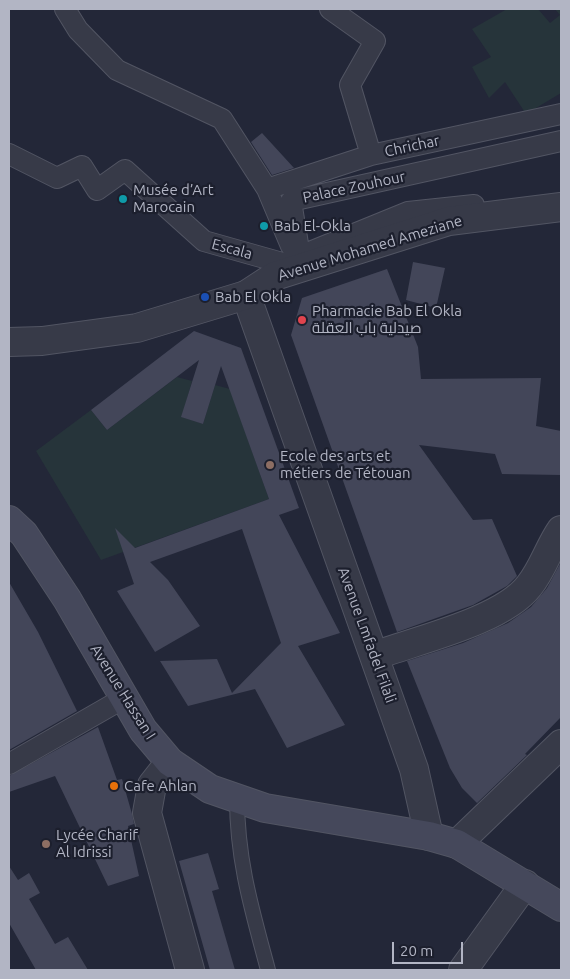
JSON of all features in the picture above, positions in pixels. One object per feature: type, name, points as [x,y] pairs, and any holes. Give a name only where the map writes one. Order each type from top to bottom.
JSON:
[{"type":"main road","name":"Avenue Hassan I","points":[[9,520],[24,534],[67,598],[143,730],[170,762],[210,789],[265,808],[429,836]]},
{"type":"main road","points":[[429,836],[458,844],[561,907]]},
{"type":"street","points":[[66,9],[78,30],[117,70],[222,120],[267,189],[300,268]]},
{"type":"street","points":[[330,9],[375,41],[350,85],[371,155]]},
{"type":"street","name":"Chrichar","points":[[267,189],[371,155],[561,114]]},
{"type":"street","name":"Palace Zouhour","points":[[561,141],[291,201],[300,256],[408,212],[561,195]]},
{"type":"street","name":"Escala","points":[[9,154],[57,178],[82,166],[97,190],[125,170],[204,242],[300,268]]},
{"type":"street","name":"Avenue Mohamed Ameziane","points":[[9,342],[42,341],[137,328],[246,295],[275,276],[449,221],[561,207]]},
{"type":"street","name":"Avenue Lmfadel Filali","points":[[246,295],[414,769],[429,836]]},
{"type":"street","points":[[374,656],[481,618],[515,601],[545,564],[560,533]]},
{"type":"street","points":[[9,764],[124,698]]},
{"type":"street","points":[[458,844],[561,744]]},
{"type":"street","points":[[170,762],[152,785],[147,812],[190,970]]},
{"type":"street","points":[[463,970],[525,884]]},
{"type":"lane","points":[[237,798],[237,832],[244,882],[268,970]]},
{"type":"shaded area","points":[[507,9],[538,9],[550,23],[560,15],[555,9],[561,9],[561,93],[526,114],[505,82],[489,98],[472,67],[491,57],[472,29]]},
{"type":"shaded area","points":[[177,377],[192,381],[182,417],[203,424],[215,385],[230,389],[269,499],[101,560],[36,451],[91,410],[107,430]]},
{"type":"building","points":[[262,133],[294,168],[272,175],[251,142]]},
{"type":"building","points":[[413,262],[445,268],[436,308],[406,300]]},
{"type":"building","points":[[387,269],[418,347],[421,379],[541,378],[536,426],[561,431],[561,475],[502,474],[495,454],[419,445],[473,520],[492,519],[517,576],[507,586],[473,605],[397,632],[291,335],[302,298]]},
{"type":"building","points":[[194,331],[241,348],[299,508],[279,515],[340,633],[298,646],[345,725],[287,748],[255,689],[188,706],[160,661],[217,659],[232,693],[281,643],[242,529],[150,562],[168,580],[200,626],[155,652],[117,591],[134,584],[115,528],[135,548],[269,499],[221,366],[203,424],[181,417],[199,360],[107,430],[91,410]]},
{"type":"building","points":[[561,562],[561,717],[525,754],[527,755],[477,803],[462,788],[450,768],[407,661],[463,643],[508,623],[531,607],[547,588]]},
{"type":"building","points":[[9,582],[38,632],[77,711],[9,750]]},
{"type":"building","points":[[98,727],[117,780],[122,779],[132,814],[134,824],[128,826],[139,876],[108,886],[55,776],[9,792],[9,776]]},
{"type":"building","points":[[208,853],[219,889],[212,891],[235,970],[210,970],[179,861]]},
{"type":"building","points":[[9,866],[18,880],[29,873],[40,893],[29,899],[55,944],[68,937],[88,970],[36,970],[9,923]]},
{"type":"place","name":"Musée d’Art Marocain","points":[[123,199]]},
{"type":"place","name":"Bab El-Okla","points":[[264,226]]},
{"type":"place","name":"Bab El Okla","points":[[205,297]]},
{"type":"place","name":"Pharmacie Bab El Okla صيدلية باب العقلة","points":[[302,320]]},
{"type":"place","name":"Ecole des arts et métiers de Tétouan","points":[[270,465]]},
{"type":"place","name":"Cafe Ahlan","points":[[114,786]]},
{"type":"place","name":"Lycée Charif Al Idrissi","points":[[46,844]]}]
